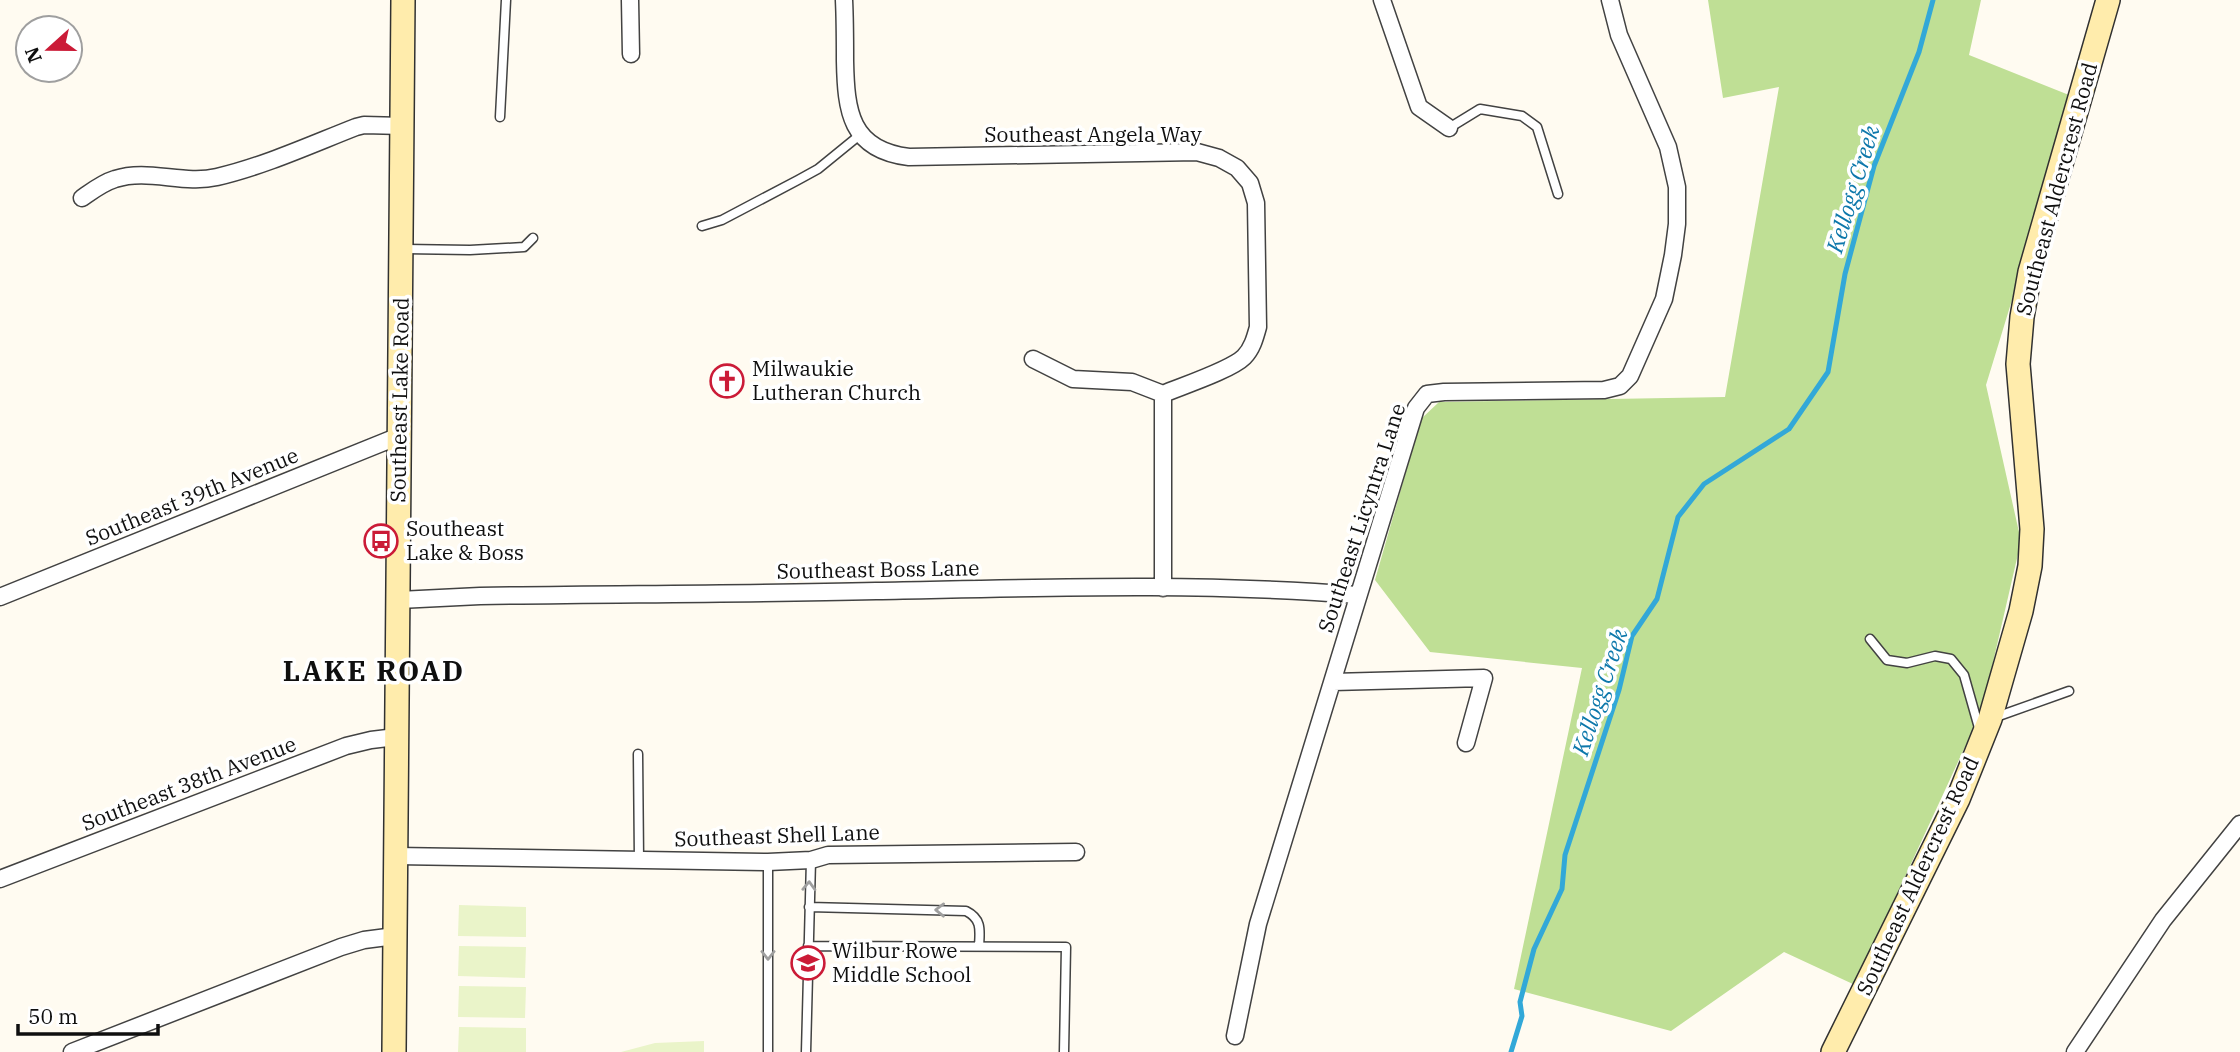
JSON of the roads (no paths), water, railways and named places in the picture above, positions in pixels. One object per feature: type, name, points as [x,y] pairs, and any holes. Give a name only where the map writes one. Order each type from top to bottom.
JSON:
[{"type":"street","name":"Southeast Lake Road","points":[[394,1052],[403,0]]},
{"type":"street","points":[[629,0],[631,54]]},
{"type":"street","name":"Southeast Angela Way","points":[[844,0],[846,100],[861,134],[874,147],[890,155],[909,157],[1197,152],[1219,158],[1237,167],[1250,183],[1256,204],[1258,327],[1253,343],[1244,357],[1230,367],[1163,394]]},
{"type":"street","points":[[1382,0],[1419,107],[1449,128]]},
{"type":"street","name":"Southeast Licyntra Lane","points":[[1235,1037],[1258,924],[1298,786],[1333,682],[1416,408],[1427,394],[1444,391],[1604,390],[1620,386],[1630,376],[1664,299],[1677,224],[1677,187],[1668,147],[1619,35],[1610,0]]},
{"type":"street","name":"Southeast Aldercrest Road","points":[[1833,1052],[1958,799],[1986,728],[2021,611],[2032,548],[2031,506],[2018,364],[2022,317],[2030,272],[2109,0]]},
{"type":"street","points":[[82,198],[101,185],[121,177],[141,174],[199,180],[217,177],[356,127],[403,126]]},
{"type":"street","points":[[1033,359],[1073,379],[1132,382],[1163,394],[1163,588]]},
{"type":"street","name":"Southeast 39th Avenue","points":[[0,597],[399,436]]},
{"type":"street","name":"Southeast Boss Lane","points":[[399,600],[524,595],[1163,588],[1295,590],[1357,596]]},
{"type":"street","points":[[1333,682],[1484,678],[1466,743]]},
{"type":"street","name":"Southeast 38th Avenue","points":[[0,879],[346,746],[397,737]]},
{"type":"street","points":[[2075,1052],[2163,920],[2240,824]]},
{"type":"street","name":"Southeast Shell Lane","points":[[396,856],[768,862],[811,860],[828,855],[1076,852]]},
{"type":"street","points":[[72,1052],[341,947],[395,936]]},
{"type":"lane","points":[[500,117],[506,0]]},
{"type":"lane","points":[[1449,128],[1479,109],[1522,116],[1537,127],[1558,194]]},
{"type":"lane","points":[[702,226],[722,220],[818,169],[861,134]]},
{"type":"lane","points":[[402,249],[470,250],[524,247],[533,238]]},
{"type":"lane","points":[[1870,639],[1887,660],[1907,663],[1935,656],[1951,659],[1964,675],[1986,728],[2069,691]]},
{"type":"lane","points":[[638,754],[639,860]]},
{"type":"lane","points":[[806,1052],[811,860]]},
{"type":"lane","points":[[768,862],[768,1052]]},
{"type":"lane","points":[[808,907],[966,911],[974,915],[981,927],[979,946]]},
{"type":"lane","points":[[808,946],[1066,947],[1064,1052]]},
{"type":"waterway","name":"Kellogg Creek","points":[[1511,1052],[1522,1016],[1520,1002],[1534,949],[1562,889],[1565,855],[1619,690],[1632,636],[1657,599],[1678,517],[1704,484],[1789,429],[1828,372],[1845,274],[1874,166],[1919,52],[1933,0]]},
{"type":"place","name":"Milwaukie Lutheran Church","points":[[727,381]]},
{"type":"place","name":"Southeast Lake & Boss","points":[[381,541]]},
{"type":"place","name":"Wilbur Rowe Middle School","points":[[808,963]]},
{"type":"district","name":"LAKE ROAD","points":[[374,671]]}]
